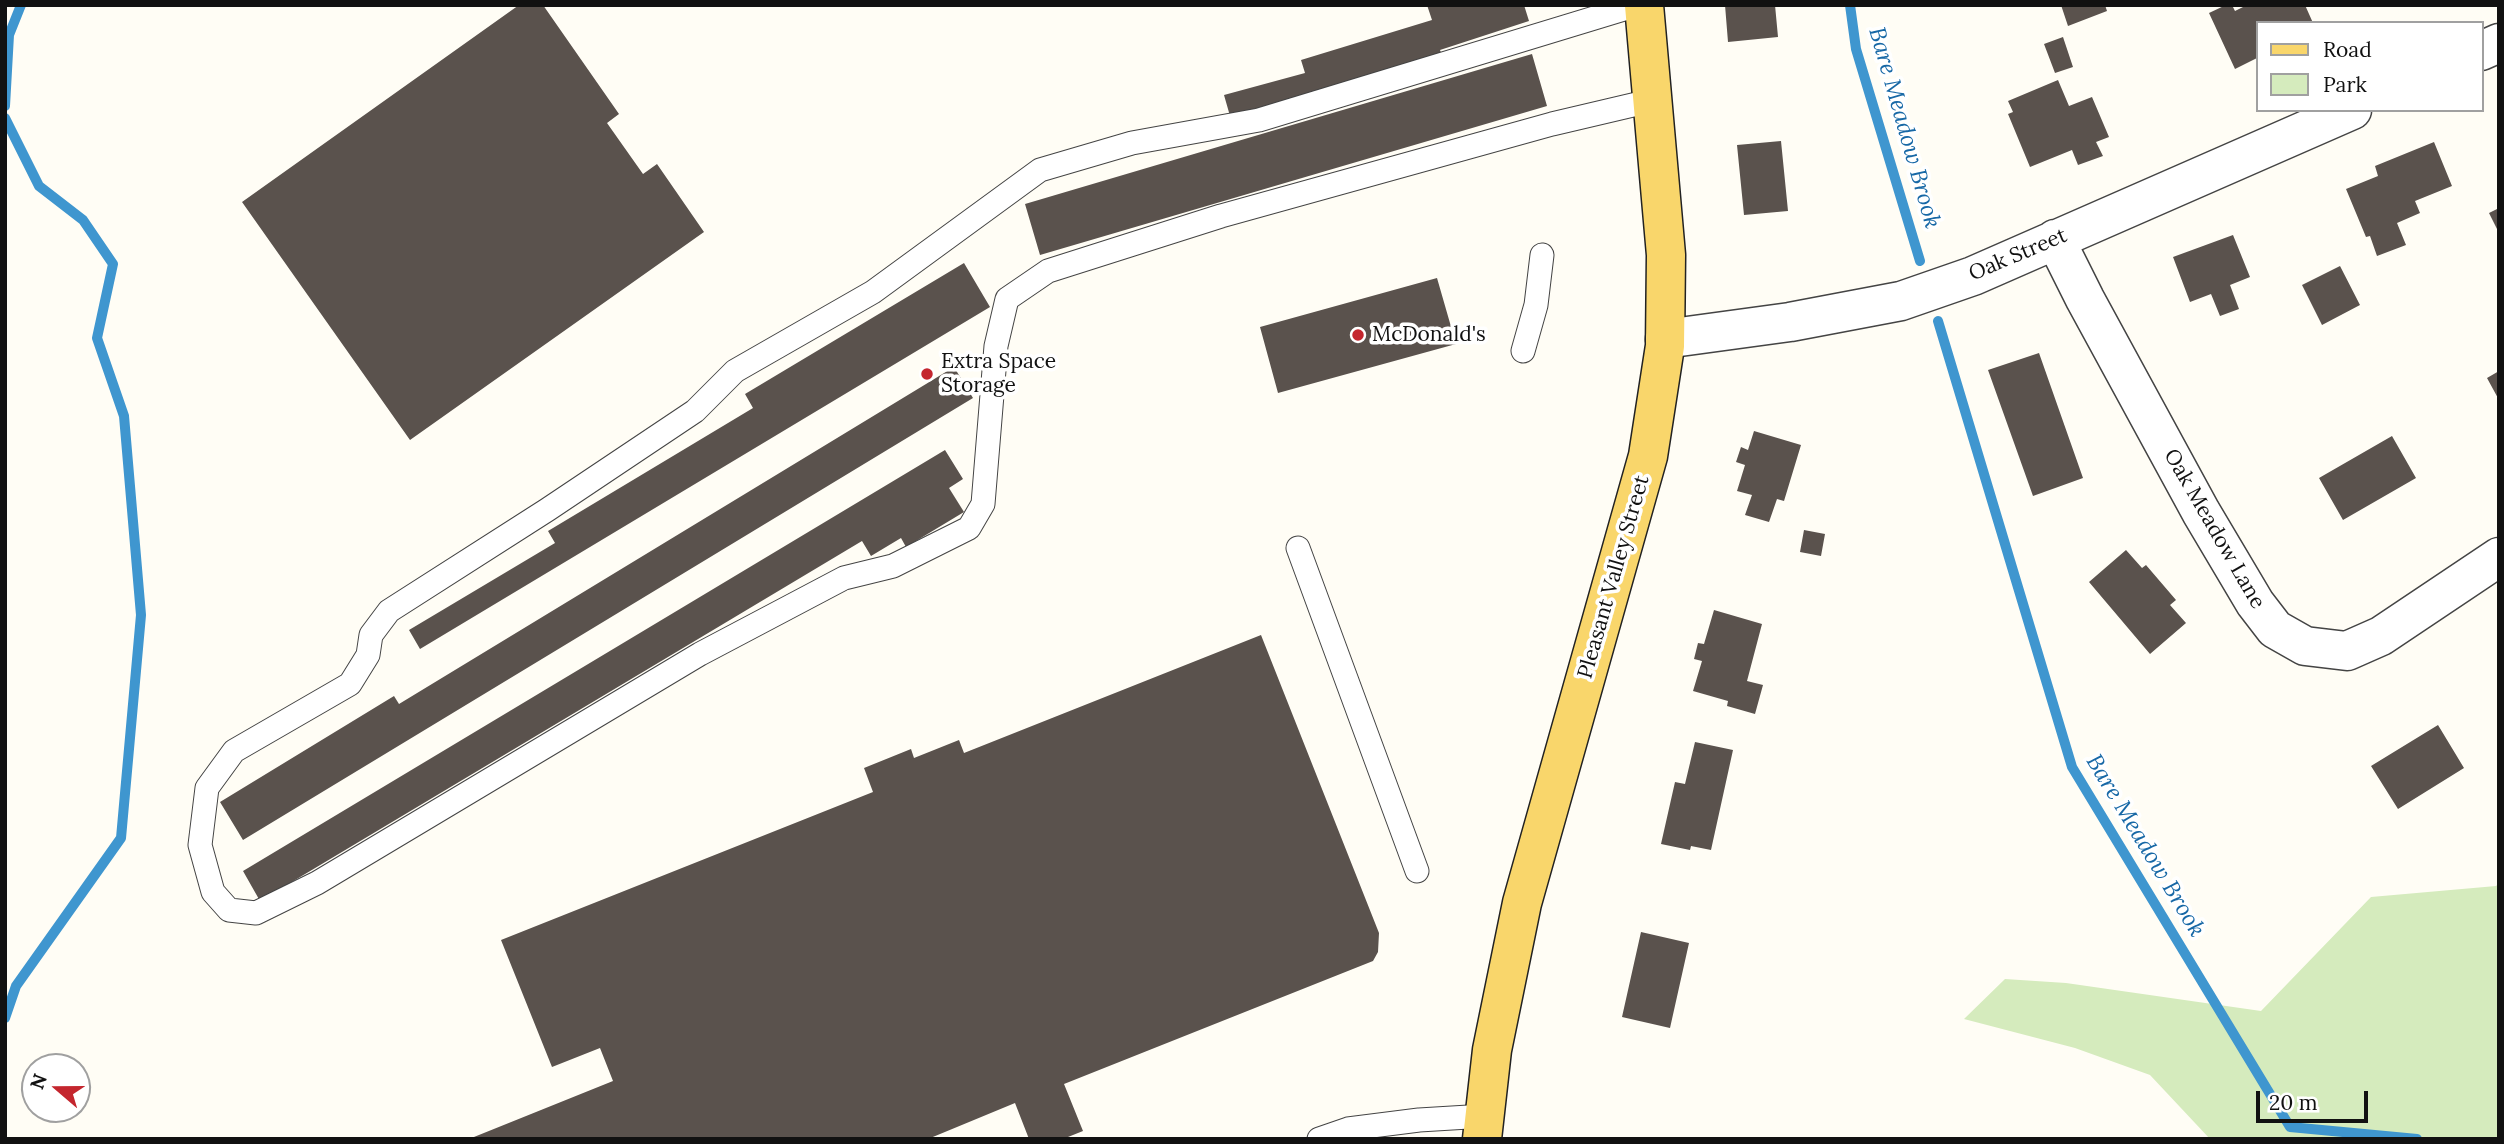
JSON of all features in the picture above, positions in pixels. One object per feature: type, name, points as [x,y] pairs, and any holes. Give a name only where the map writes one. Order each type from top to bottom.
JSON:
[{"type":"main road","name":"Pleasant Valley Street","points":[[1483,1128],[1492,1050],[1522,903],[1648,456],[1665,339],[1667,255],[1644,5]]},
{"type":"street","points":[[2483,50],[2499,43]]},
{"type":"street","name":"Oak Street","points":[[1665,339],[1790,322],[1901,302],[1973,275],[2348,112]]},
{"type":"street","name":"Oak Meadow Lane","points":[[2055,239],[2201,512],[2255,603],[2275,629],[2305,646],[2347,652],[2381,636],[2499,557]]},
{"type":"lane","points":[[1637,5],[1259,120],[1132,143],[1040,170],[873,292],[735,371],[695,411],[390,611],[371,635],[368,655],[350,684],[234,751],[207,788],[200,845],[214,892],[229,910],[256,914],[317,883],[700,654],[844,578],[892,566],[969,528],[983,504],[996,346],[1007,299],[1048,271],[1221,216],[1552,124],[1654,100]]},
{"type":"lane","points":[[1524,351],[1536,305],[1542,255]]},
{"type":"lane","points":[[1298,548],[1417,872]]},
{"type":"lane","points":[[1319,1139],[1348,1129],[1407,1121],[1483,1128]]},
{"type":"green space","points":[[2499,883],[2499,1139],[2210,1139],[2150,1075],[2075,1048],[1964,1019],[2005,979],[2066,983],[2261,1011],[2371,897],[2496,886]]},
{"type":"building","points":[[519,5],[543,5],[619,114],[607,123],[643,174],[657,164],[704,232],[410,440],[242,202]]},
{"type":"building","points":[[1427,5],[1524,5],[1529,21],[1440,50],[1442,55],[1230,116],[1224,95],[1305,73],[1301,60],[1432,20]]},
{"type":"building","points":[[1725,5],[1775,5],[1778,37],[1728,42]]},
{"type":"building","points":[[2061,5],[2105,5],[2107,11],[2068,26]]},
{"type":"building","points":[[2226,5],[2232,5],[2235,11],[2247,5],[2305,5],[2312,21],[2256,21],[2256,58],[2235,69],[2209,13]]},
{"type":"building","points":[[2063,37],[2073,67],[2055,73],[2044,44]]},
{"type":"building","points":[[1532,54],[1547,106],[1040,255],[1025,204]]},
{"type":"building","points":[[2058,80],[2069,106],[2092,97],[2109,137],[2096,142],[2103,156],[2078,165],[2072,150],[2030,167],[2008,114],[2013,112],[2008,101]]},
{"type":"building","points":[[1781,141],[1788,211],[1744,215],[1737,145]]},
{"type":"building","points":[[2434,142],[2452,186],[2415,201],[2420,213],[2397,223],[2406,245],[2377,256],[2346,189],[2378,176],[2375,166]]},
{"type":"building","points":[[2499,208],[2499,233],[2489,213]]},
{"type":"building","points":[[2233,235],[2250,277],[2230,285],[2239,309],[2220,316],[2211,294],[2190,302],[2173,257]]},
{"type":"building","points":[[964,263],[990,307],[420,649],[409,630],[555,543],[548,531],[753,408],[745,394]]},
{"type":"building","points":[[2340,266],[2360,305],[2322,325],[2302,285]]},
{"type":"building","name":"McDonald's","points":[[1437,278],[1456,344],[1278,393],[1260,327]]},
{"type":"building","points":[[2039,353],[2083,478],[2033,496],[1988,370]]},
{"type":"building","points":[[954,367],[973,398],[243,840],[220,802],[394,696],[399,704]]},
{"type":"building","points":[[2499,371],[2499,400],[2487,378]]},
{"type":"building","points":[[1754,431],[1801,445],[1784,501],[1777,499],[1769,522],[1745,515],[1752,495],[1737,491],[1745,465],[1736,462],[1741,447],[1748,450]]},
{"type":"building","points":[[2392,436],[2416,478],[2343,520],[2319,478]]},
{"type":"building","points":[[945,450],[963,479],[949,488],[964,512],[906,547],[901,538],[871,556],[862,541],[260,901],[243,871]]},
{"type":"building","points":[[1804,530],[1825,534],[1821,556],[1800,552]]},
{"type":"building","points":[[2126,550],[2142,568],[2146,565],[2176,600],[2170,605],[2186,623],[2150,654],[2089,582]]},
{"type":"building","points":[[1714,610],[1762,624],[1747,681],[1763,685],[1755,714],[1727,706],[1728,701],[1693,691],[1702,661],[1694,659],[1698,643],[1704,644]]},
{"type":"building","points":[[1261,635],[1379,933],[1378,952],[1373,961],[1064,1084],[1083,1131],[1063,1139],[1029,1139],[1015,1103],[928,1139],[469,1139],[613,1081],[600,1048],[552,1067],[501,940],[873,792],[864,768],[911,749],[914,758],[959,740],[964,753]]},
{"type":"building","points":[[2438,725],[2464,768],[2398,809],[2371,766]]},
{"type":"building","points":[[1695,742],[1733,750],[1711,850],[1691,846],[1690,850],[1661,844],[1675,782],[1685,784]]},
{"type":"building","points":[[1641,932],[1689,943],[1670,1028],[1622,1017]]},
{"type":"waterway","points":[[5,106],[9,35],[21,5]]},
{"type":"waterway","name":"Bare Meadow Brook","points":[[1850,5],[1856,49],[1920,261]]},
{"type":"waterway","points":[[5,118],[39,186],[83,220],[113,264],[97,338],[124,416],[141,615],[121,838],[16,986],[5,1018]]},
{"type":"waterway","name":"Bare Meadow Brook","points":[[1938,321],[2072,767],[2290,1127],[2417,1139]]},
{"type":"place","name":"McDonald's","points":[[1358,335]]},
{"type":"place","name":"Extra Space Storage","points":[[927,374]]}]
